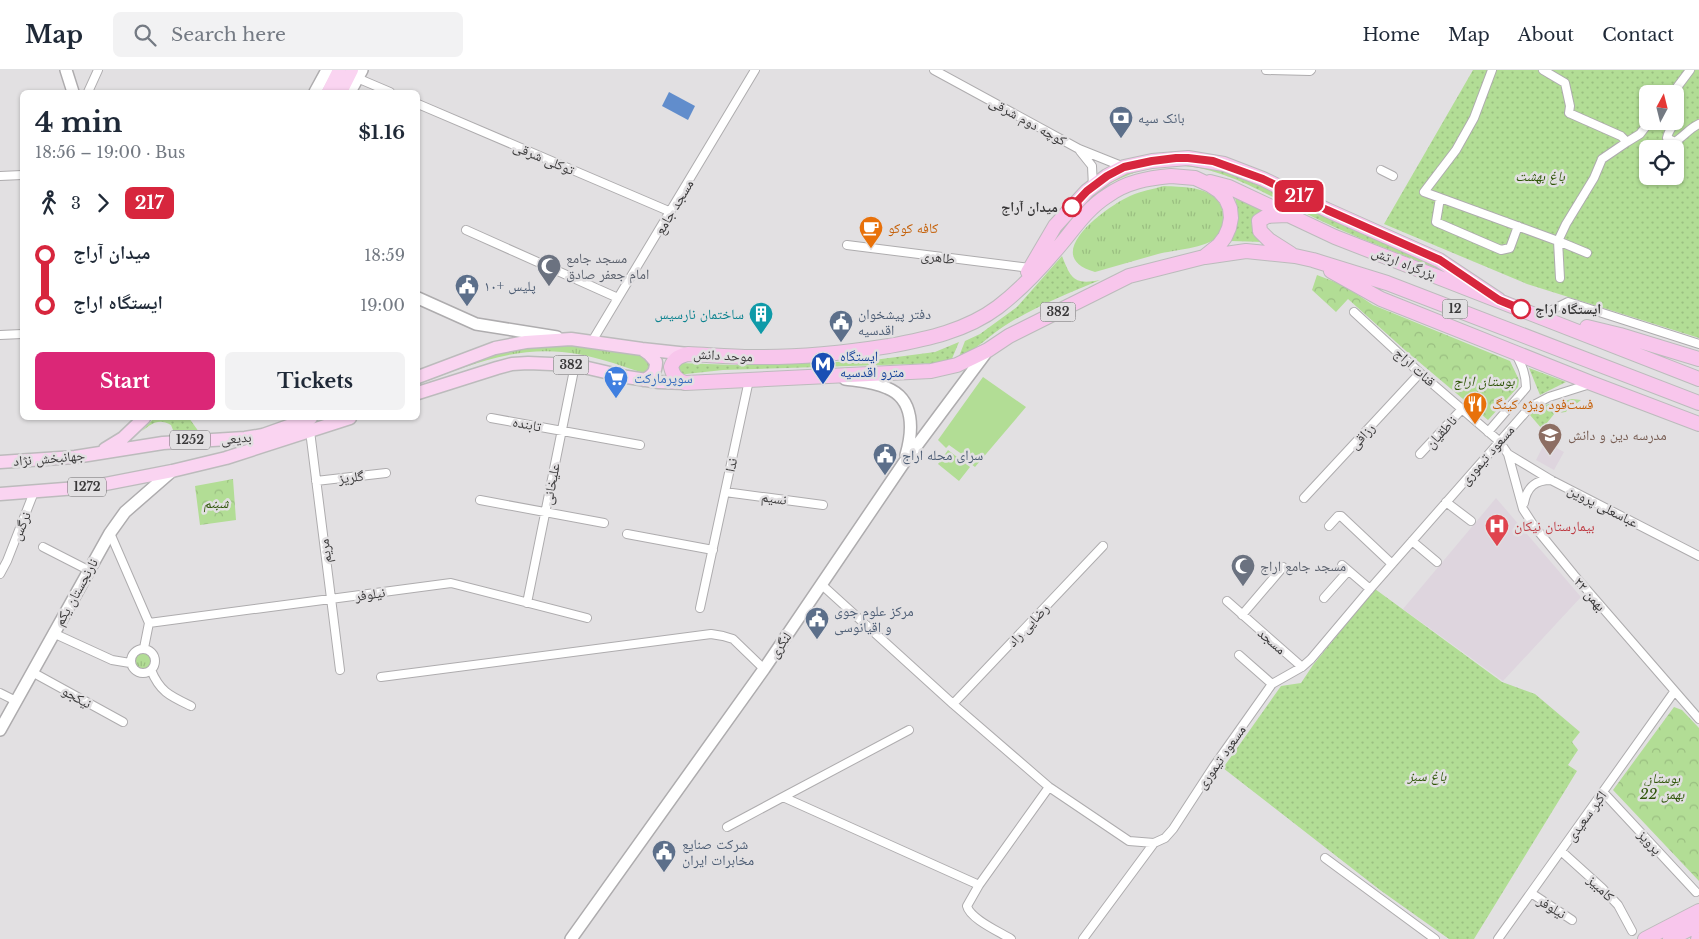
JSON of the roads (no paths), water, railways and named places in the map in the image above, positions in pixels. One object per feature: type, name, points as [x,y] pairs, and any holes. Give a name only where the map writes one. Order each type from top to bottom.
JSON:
[{"type":"highway","points":[[1020,288],[1055,226],[1092,187],[1124,167],[1152,161],[1188,158],[1224,164],[1263,179],[1327,210],[1440,260],[1499,300]]},
{"type":"highway","name":"382","points":[[1020,288],[1056,251],[1091,208],[1107,195],[1147,178],[1171,176],[1195,178]]},
{"type":"highway","points":[[1195,178],[1219,191],[1226,199],[1230,208],[1231,218],[1225,237],[1219,245],[1204,257]]},
{"type":"highway","name":"بزرگراه ارتش","points":[[1195,178],[1229,187],[1335,237],[1699,379]]},
{"type":"highway","points":[[1290,215],[1267,216],[1259,221],[1260,231],[1269,240],[1295,256]]},
{"type":"highway","name":"بزرگراه ارتش","points":[[988,350],[1009,336],[1129,276],[1204,257],[1246,252],[1295,256],[1387,283],[1699,403]]},
{"type":"highway","points":[[1313,260],[1381,299],[1699,424]]},
{"type":"highway","name":"موحد دانش","points":[[688,354],[754,357],[826,354],[910,342],[951,332],[974,322],[998,307],[1020,288]]},
{"type":"highway","points":[[1540,316],[1620,335],[1699,359]]},
{"type":"highway","name":"موحد دانش","points":[[685,383],[931,371],[957,365],[988,350]]},
{"type":"highway","points":[[685,383],[675,377],[671,368],[679,357],[688,354]]},
{"type":"highway","points":[[1592,383],[1627,376],[1651,406]]},
{"type":"highway","points":[[1645,939],[1699,911]]},
{"type":"highway","points":[[1670,939],[1699,924]]},
{"type":"main road","points":[[66,70],[72,90]]},
{"type":"main road","points":[[316,90],[327,70]]},
{"type":"main road","points":[[329,90],[339,70]]},
{"type":"main road","points":[[343,90],[357,73]]},
{"type":"main road","points":[[351,90],[357,73]]},
{"type":"main road","name":"موحد دانش","points":[[420,299],[476,324],[591,342],[688,354]]},
{"type":"main road","points":[[420,376],[502,346],[526,342],[571,339]]},
{"type":"main road","points":[[642,349],[656,362],[654,374],[644,380]]},
{"type":"main road","name":"لنگری","points":[[571,939],[764,669],[903,464],[988,350]]},
{"type":"main road","name":"موحد دانش","points":[[420,393],[512,364],[541,362],[575,365],[644,380],[685,383]]},
{"type":"main road","points":[[836,377],[886,387],[904,400],[908,409],[911,433],[903,464]]},
{"type":"main road","points":[[98,453],[123,438],[142,420]]},
{"type":"main road","name":"بدیعی","points":[[98,453],[163,443],[245,438],[263,435],[305,420]]},
{"type":"main road","name":"بدیعی","points":[[172,471],[226,458],[344,420]]},
{"type":"main road","name":"جهانبخش نژاد","points":[[0,462],[75,457],[98,453]]},
{"type":"main road","name":"1272","points":[[0,494],[90,487],[172,471]]},
{"type":"main road","name":"نارنجستان یکم","points":[[0,730],[110,533],[126,512],[172,471]]},
{"type":"street","points":[[89,90],[98,70]]},
{"type":"street","name":"مسجد جامع","points":[[591,342],[756,70]]},
{"type":"street","name":"کوچه دوم شرقی","points":[[934,70],[1079,150],[1124,167]]},
{"type":"street","points":[[1266,70],[1311,70]]},
{"type":"street","points":[[1492,70],[1474,118],[1456,150],[1424,192],[1587,253]]},
{"type":"street","points":[[1543,70],[1565,83],[1570,106],[1569,113],[1621,136],[1627,142]]},
{"type":"street","points":[[1679,85],[1690,70]]},
{"type":"street","points":[[357,73],[387,90]]},
{"type":"street","name":"توکلی شرقی","points":[[420,105],[671,212]]},
{"type":"street","points":[[1670,130],[1667,138],[1675,142],[1691,128],[1699,124]]},
{"type":"street","points":[[1560,278],[1558,241],[1594,178],[1602,158],[1640,134],[1643,130]]},
{"type":"street","points":[[1079,150],[1092,166],[1092,187]]},
{"type":"street","points":[[1381,170],[1394,176]]},
{"type":"street","points":[[0,176],[20,174]]},
{"type":"street","points":[[1440,198],[1436,222],[1501,250],[1510,248],[1518,226]]},
{"type":"street","points":[[466,230],[618,298]]},
{"type":"street","name":"طاهری","points":[[847,245],[1030,268]]},
{"type":"street","points":[[1540,316],[1568,302],[1699,344]]},
{"type":"street","name":"قنات اراج","points":[[1354,312],[1420,373],[1499,441],[1508,454]]},
{"type":"street","points":[[0,335],[20,334]]},
{"type":"street","name":"مسعود تیموری","points":[[1488,432],[1526,388],[1524,369],[1515,352]]},
{"type":"street","name":"علیخانی","points":[[527,603],[575,365]]},
{"type":"street","name":"رزاقی","points":[[1304,498],[1420,373]]},
{"type":"street","name":"ندا","points":[[700,608],[750,380]]},
{"type":"street","name":"مسعود تیموری","points":[[1083,939],[1154,843],[1165,838],[1173,829],[1214,766],[1272,684],[1302,667],[1311,659],[1530,407],[1549,397],[1592,383]]},
{"type":"street","name":"ناطقیان","points":[[1420,454],[1462,409]]},
{"type":"street","name":"تابنده","points":[[492,418],[640,445]]},
{"type":"street","name":"مریم","points":[[310,431],[340,670]]},
{"type":"street","name":"عباسعلی پروین","points":[[1508,454],[1551,480],[1699,556]]},
{"type":"street","name":"۲۲ بهمن","points":[[1508,454],[1524,509],[1534,526],[1699,719]]},
{"type":"street","name":"گلریز","points":[[316,481],[386,472]]},
{"type":"street","points":[[1524,509],[1526,494],[1530,487],[1542,480],[1551,480]]},
{"type":"street","name":"نرگس","points":[[0,574],[3,561],[34,492]]},
{"type":"street","name":"نسیم","points":[[725,492],[823,505]]},
{"type":"street","points":[[480,500],[604,523]]},
{"type":"street","points":[[1446,502],[1471,521]]},
{"type":"street","points":[[1329,526],[1338,516],[1341,516],[1392,564]]},
{"type":"street","points":[[110,533],[149,623],[144,648]]},
{"type":"street","points":[[627,534],[712,550]]},
{"type":"street","points":[[1412,541],[1436,562]]},
{"type":"street","points":[[42,546],[88,570]]},
{"type":"street","name":"رضایی راد","points":[[954,704],[1103,546]]},
{"type":"street","points":[[1342,565],[1370,589]]},
{"type":"street","points":[[1242,614],[1283,567]]},
{"type":"street","points":[[1324,598],[1348,572]]},
{"type":"street","name":"نیلوفر","points":[[149,623],[450,583],[587,618]]},
{"type":"street","points":[[822,586],[1050,788],[1129,841],[1154,843]]},
{"type":"street","name":"مسجد","points":[[1227,601],[1302,667]]},
{"type":"street","points":[[54,633],[112,660],[130,663]]},
{"type":"street","points":[[381,677],[711,634],[733,639],[764,669]]},
{"type":"street","points":[[144,648],[151,652],[155,663],[151,670],[144,673],[137,672],[132,667],[130,659],[134,652],[144,648]]},
{"type":"street","points":[[1239,655],[1272,684]]},
{"type":"street","points":[[151,670],[155,680],[167,694],[191,706]]},
{"type":"street","name":"نیکجو","points":[[32,672],[123,722]]},
{"type":"street","name":"اکبر سعیدی","points":[[1498,939],[1674,692]]},
{"type":"street","points":[[0,693],[16,701]]},
{"type":"street","points":[[727,827],[909,730]]},
{"type":"street","points":[[1011,939],[974,917],[968,911],[967,906],[979,885],[1050,788]]},
{"type":"street","name":"پرویز","points":[[1603,792],[1696,892]]},
{"type":"street","points":[[783,796],[979,885]]},
{"type":"street","name":"کامبیز","points":[[1561,851],[1618,905],[1632,931]]},
{"type":"street","points":[[1325,858],[1435,939]]},
{"type":"street","name":"نیلوفر","points":[[1531,893],[1572,920]]},
{"type":"water","points":[[669,92],[695,106],[688,120],[662,106]]},
{"type":"place","name":"بانک سپه","points":[[1121,139]]},
{"type":"place","name":"میدان آراج","points":[[1072,207]]},
{"type":"place","name":"کافه کوکو","points":[[871,249]]},
{"type":"place","name":"مسجد جامع امام جعفر صادق","points":[[549,287]]},
{"type":"place","name":"پلیس +۱۰","points":[[467,307]]},
{"type":"place","name":"ایستگاه اراج","points":[[1521,309]]},
{"type":"place","name":"ساختمان نارسیس","points":[[761,335]]},
{"type":"place","name":"دفتر پیشخوان اقدسیه","points":[[841,343]]},
{"type":"place","name":"ایستگاه مترو اقدسیه","points":[[823,385]]},
{"type":"place","name":"سوپرمارکت","points":[[616,399]]},
{"type":"place","name":"فست‌فود ویژه کینگ","points":[[1475,425]]},
{"type":"place","name":"مدرسه دین و دانش","points":[[1550,456]]},
{"type":"place","name":"سرای محله اراج","points":[[885,476]]},
{"type":"place","name":"بیمارستان نیکان","points":[[1497,547]]},
{"type":"place","name":"مسجد جامع اراج","points":[[1243,587]]},
{"type":"place","name":"مرکز علوم جوی و اقیانوسی","points":[[817,640]]},
{"type":"place","name":"شرکت صنایع مخابرات ایران","points":[[664,873]]},
{"type":"park label","name":"باغ بهشت","points":[[1540,176]]},
{"type":"park label","name":"بوستان اراج","points":[[1484,381]]},
{"type":"park label","name":"شبنم","points":[[216,503]]},
{"type":"park label","name":"باغ سبز","points":[[1427,776]]},
{"type":"park label","name":"بوستان 22 بهمن","points":[[1662,786]]}]
